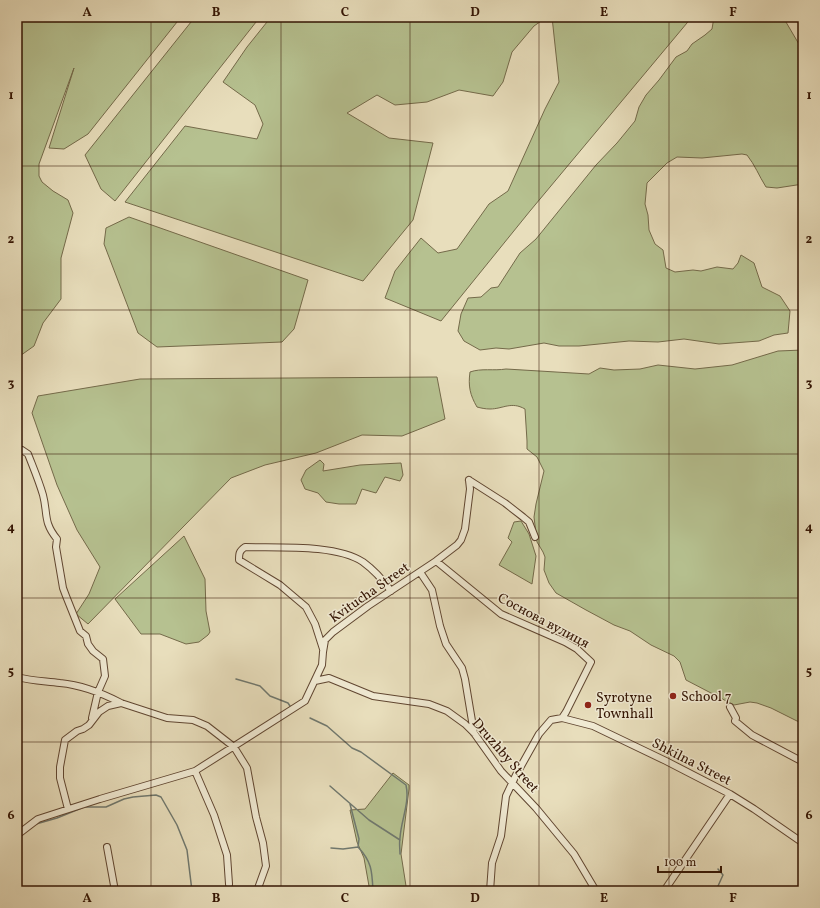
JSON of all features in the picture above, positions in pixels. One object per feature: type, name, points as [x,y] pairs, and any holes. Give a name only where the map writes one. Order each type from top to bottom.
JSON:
[{"type":"street","points":[[17,450],[22,450],[28,454],[44,496],[46,519],[50,530],[57,539],[56,547],[63,588],[80,631],[86,636],[88,644],[93,651],[103,659],[105,676],[98,692],[91,722]]},
{"type":"street","name":"Kvitucha Street","points":[[17,835],[38,819],[68,808],[195,772],[305,701],[322,665],[323,651],[326,640],[333,632],[457,545],[463,534],[470,489],[469,480],[505,503],[529,522],[535,537]]},
{"type":"street","points":[[323,651],[315,624],[306,607],[280,585],[239,560],[239,553],[241,550],[246,547],[322,549],[341,553],[363,562],[379,576],[392,591]]},
{"type":"street","name":"Соснова вулиця","points":[[436,561],[501,614],[564,642],[586,656],[592,662],[562,718]]},
{"type":"street","points":[[420,572],[432,590],[440,626],[446,644],[462,668],[474,734]]},
{"type":"street","points":[[17,677],[34,682],[61,683],[86,688],[98,692],[121,704],[167,718],[193,720],[207,726],[234,747],[247,768],[256,817],[263,843],[266,866],[257,891]]},
{"type":"street","name":"Druzhby Street","points":[[315,681],[329,678],[373,696],[429,704],[447,711],[465,724],[501,771],[536,808],[574,854],[596,891]]},
{"type":"street","points":[[68,808],[60,778],[60,767],[65,740],[77,731],[90,725],[99,712],[108,706],[121,704]]},
{"type":"street","points":[[730,707],[736,718],[735,720],[752,735],[803,762]]},
{"type":"street","points":[[490,891],[492,860],[501,836],[506,796],[512,782],[539,734],[551,720],[562,718]]},
{"type":"street","name":"Shkilna Street","points":[[562,718],[593,726],[730,794],[803,843]]},
{"type":"street","points":[[195,772],[214,815],[227,855],[230,884]]},
{"type":"street","points":[[664,891],[730,794]]},
{"type":"street","points":[[107,847],[115,891]]},
{"type":"green space","points":[[17,17],[181,17],[88,134],[64,149],[49,148],[74,68],[39,164],[39,176],[42,182],[68,200],[73,213],[61,258],[61,299],[43,323],[34,346],[17,358]]},
{"type":"green space","points":[[195,17],[260,17],[115,201],[101,189],[85,155]]},
{"type":"green space","points":[[271,17],[547,17],[534,26],[512,52],[503,82],[493,96],[459,90],[427,102],[395,105],[377,95],[347,113],[389,138],[433,143],[413,220],[363,281],[125,202],[185,126],[257,139],[263,124],[255,105],[223,82],[247,47]]},
{"type":"green space","points":[[552,17],[692,17],[530,211],[441,321],[385,298],[395,271],[421,238],[438,253],[457,249],[489,204],[508,191],[545,109],[559,82]]},
{"type":"green space","points":[[714,17],[783,17],[803,51],[803,184],[777,188],[766,187],[747,155],[742,154],[702,158],[677,157],[667,163],[647,183],[645,204],[648,215],[649,230],[655,244],[663,250],[666,268],[675,272],[693,270],[701,271],[717,267],[733,269],[738,263],[741,255],[754,263],[762,287],[780,296],[790,311],[788,333],[774,335],[759,341],[719,344],[684,339],[658,342],[629,341],[579,346],[559,346],[544,343],[509,349],[496,348],[480,350],[464,341],[458,331],[461,314],[468,298],[481,297],[491,288],[498,287],[520,253],[536,239],[596,165],[635,121],[639,107],[646,95],[676,57],[687,51],[692,44],[712,29]]},
{"type":"green space","points":[[129,217],[308,280],[294,329],[282,342],[157,347],[138,333],[104,244],[106,228]]},
{"type":"green space","points":[[803,350],[803,724],[771,708],[757,703],[750,702],[734,705],[686,680],[680,662],[674,656],[651,645],[630,631],[614,625],[556,593],[549,583],[544,570],[545,557],[537,542],[534,517],[544,471],[537,457],[527,449],[525,409],[511,405],[495,409],[477,407],[471,394],[469,382],[470,372],[479,370],[506,369],[589,374],[600,368],[614,370],[640,369],[658,365],[695,369],[732,365],[778,351]]},
{"type":"green space","points":[[437,377],[445,419],[402,436],[362,435],[316,453],[265,465],[231,478],[88,624],[76,614],[89,594],[100,567],[77,530],[57,485],[32,413],[38,396],[140,379]]},
{"type":"green space","points":[[320,460],[324,464],[323,471],[360,465],[401,463],[403,475],[400,481],[385,477],[376,493],[362,489],[356,504],[326,502],[318,493],[305,489],[301,480],[306,470]]},
{"type":"green space","points":[[521,521],[529,534],[536,556],[532,584],[499,565],[512,542],[508,538],[514,522]]},
{"type":"green space","points":[[184,536],[205,579],[206,611],[210,632],[199,642],[186,644],[160,634],[141,634],[115,599]]},
{"type":"green space","points":[[393,773],[409,785],[401,854],[406,886],[404,891],[366,891],[369,886],[364,858],[357,842],[350,810],[365,809]]},
{"type":"waterway","points":[[236,679],[260,686],[270,696],[288,703],[290,706]]},
{"type":"waterway","points":[[310,718],[327,726],[352,748],[361,752],[406,785],[407,798],[401,831],[400,854]]},
{"type":"waterway","points":[[330,786],[369,820],[400,840]]},
{"type":"waterway","points":[[36,824],[57,818],[84,807],[106,807],[124,799],[133,797],[156,795],[161,797],[177,825],[187,850],[192,891]]},
{"type":"waterway","points":[[350,804],[359,839],[358,847]]},
{"type":"waterway","points":[[331,848],[343,849],[358,847],[363,852],[369,862],[373,891]]},
{"type":"waterway","points":[[718,869],[723,875],[718,886],[719,891]]},
{"type":"place","name":"School 7","points":[[673,696]]},
{"type":"place","name":"Syrotyne Townhall","points":[[588,705]]}]
